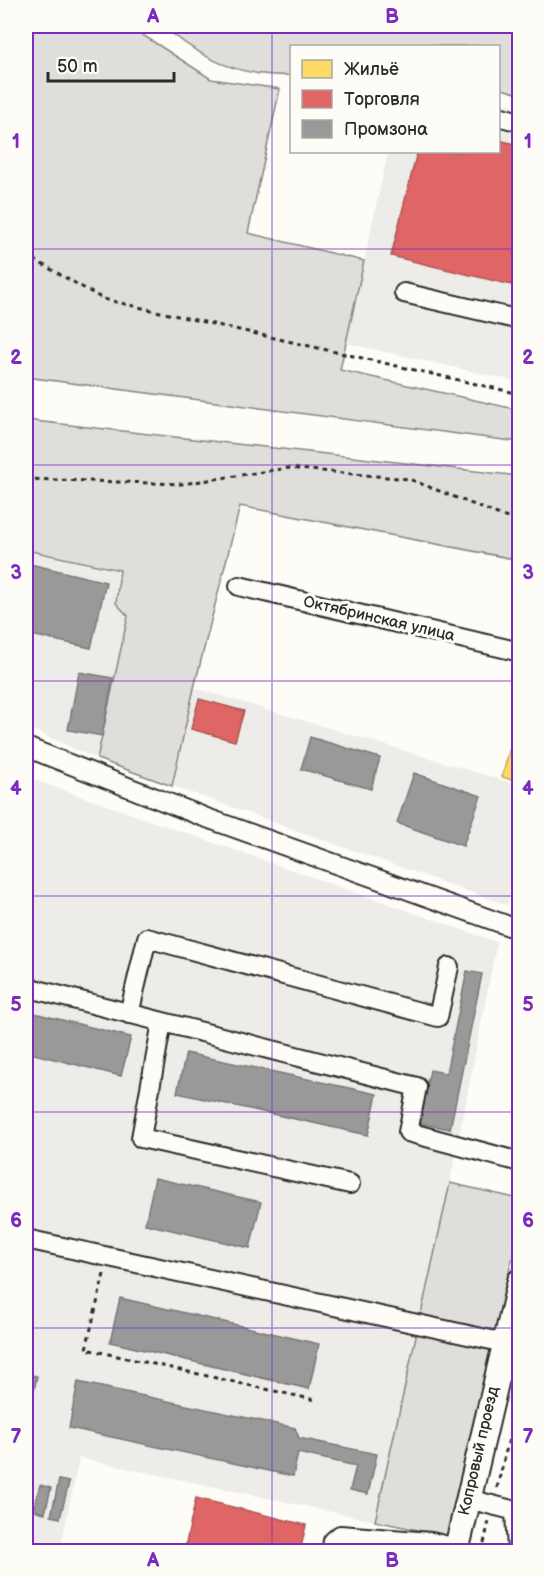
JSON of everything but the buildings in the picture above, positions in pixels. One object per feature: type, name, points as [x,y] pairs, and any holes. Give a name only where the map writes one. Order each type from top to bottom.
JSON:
[{"type":"main road","name":"Копровый проезд","points":[[456,1550],[519,1281]]},
{"type":"street","points":[[500,117],[519,122]]},
{"type":"street","points":[[404,293],[519,320]]},
{"type":"street","name":"Октябринская улица","points":[[239,586],[519,652]]},
{"type":"street","points":[[26,747],[204,817],[519,930]]},
{"type":"street","points":[[129,1014],[147,938],[438,1017],[449,967]]},
{"type":"street","points":[[26,987],[417,1087],[408,1132],[519,1162]]},
{"type":"street","points":[[162,1022],[141,1138],[350,1184]]},
{"type":"street","points":[[26,1239],[505,1343]]},
{"type":"street","points":[[468,1499],[517,1512],[517,1551]]},
{"type":"street","points":[[331,1551],[333,1541],[340,1535],[399,1545],[456,1550]]},
{"type":"path","points":[[26,255],[103,299],[519,394]]},
{"type":"path","points":[[26,478],[183,484],[288,468],[409,479],[519,523]]},
{"type":"path","points":[[108,1257],[86,1349],[315,1400]]},
{"type":"path","points":[[482,1551],[519,1393]]},
{"type":"shaded area","points":[[26,26],[129,26],[211,79],[280,89],[248,233],[364,261],[340,370],[519,410],[519,442],[26,377]]},
{"type":"shaded area","points":[[163,26],[519,26],[519,94],[500,88],[500,45],[290,45],[290,75],[272,75],[254,73],[222,64],[178,38]]},
{"type":"shaded area","points":[[500,102],[519,107],[519,382],[346,343],[388,153],[500,153]]},
{"type":"shaded area","points":[[26,420],[519,476],[519,560],[240,506],[172,786],[97,759],[128,616],[116,603],[120,570],[26,550]]},
{"type":"shaded area","points":[[26,550],[120,570],[116,603],[128,616],[97,759],[26,727]]},
{"type":"shaded area","points":[[194,688],[519,785],[519,856],[507,905],[172,786]]},
{"type":"shaded area","points":[[26,777],[497,942],[450,1183],[375,1521],[79,1458],[60,1551],[26,1552]]},
{"type":"shaded area","points":[[450,1183],[519,1199],[519,1227],[451,1537],[375,1521]]},
{"type":"waterway","points":[[500,26],[520,31]]}]
